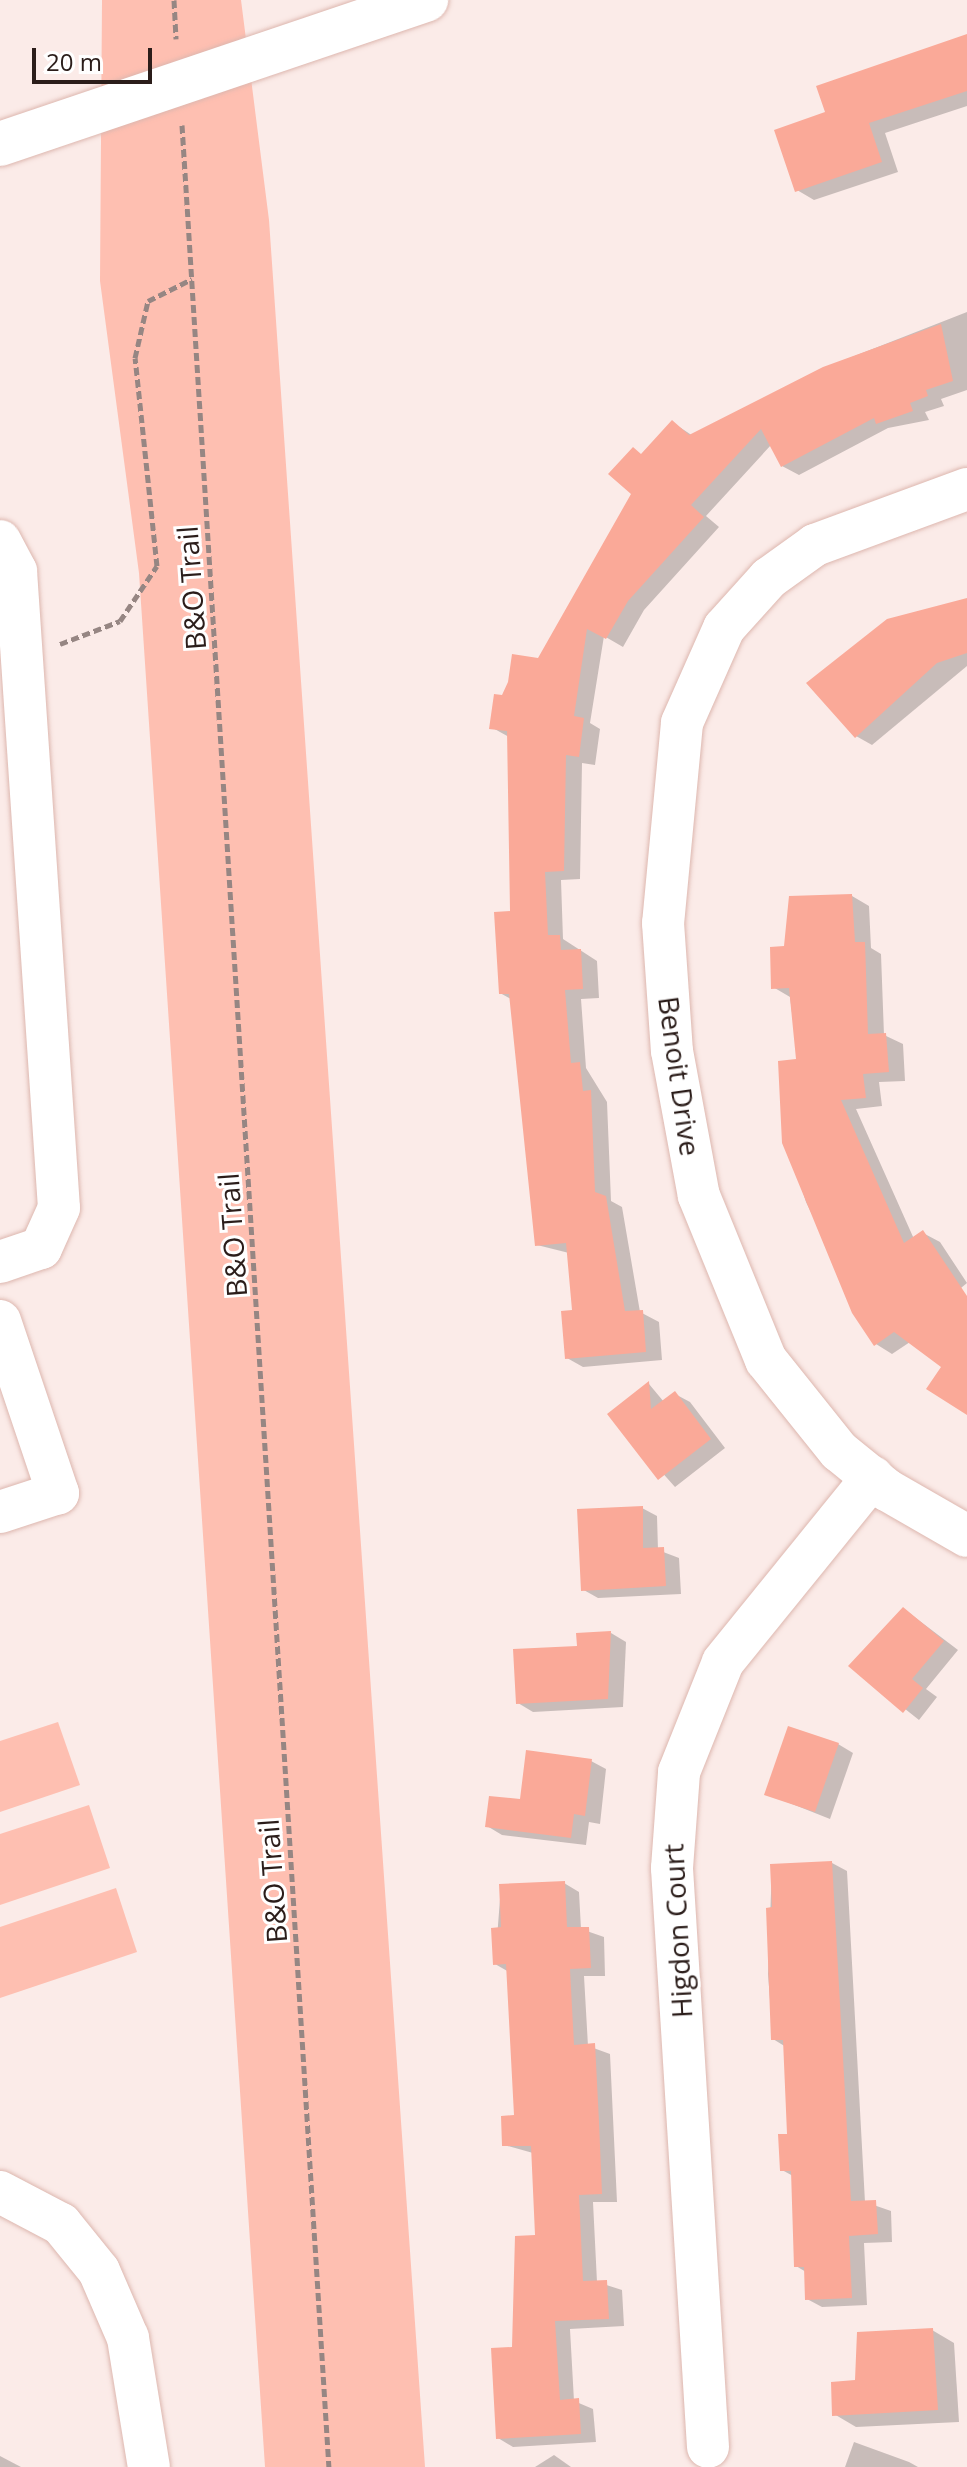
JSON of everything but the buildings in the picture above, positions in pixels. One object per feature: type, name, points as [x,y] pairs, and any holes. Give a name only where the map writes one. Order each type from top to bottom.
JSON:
[{"type":"main road","points":[[0,144],[426,0]]},
{"type":"street","name":"Benoit Drive","points":[[967,489],[805,552],[759,587],[724,628],[686,706],[664,886],[667,996],[683,1124],[731,1289],[786,1394],[873,1477],[967,1536]]},
{"type":"street","points":[[0,541],[16,571],[59,1208],[41,1248],[0,1262]]},
{"type":"street","points":[[0,1321],[58,1493],[0,1512]]},
{"type":"street","name":"Higdon Court","points":[[708,2447],[672,1810],[689,1734],[713,1680],[756,1615],[873,1477]]},
{"type":"street","points":[[0,2192],[61,2224],[99,2271],[128,2338],[149,2467]]},
{"type":"path","name":"B&O Trail","points":[[174,0],[329,2467]]},
{"type":"path","points":[[55,646],[120,621],[157,566],[135,358],[148,301],[192,279]]},
{"type":"shaded area","points":[[102,0],[241,0],[269,220],[425,2467],[265,2467],[139,573],[100,281]]},
{"type":"shaded area","points":[[58,1722],[80,1785],[0,1812],[0,1741]]},
{"type":"shaded area","points":[[89,1805],[110,1868],[0,1905],[0,1834]]},
{"type":"shaded area","points":[[116,1888],[137,1952],[0,1998],[0,1927]]}]
